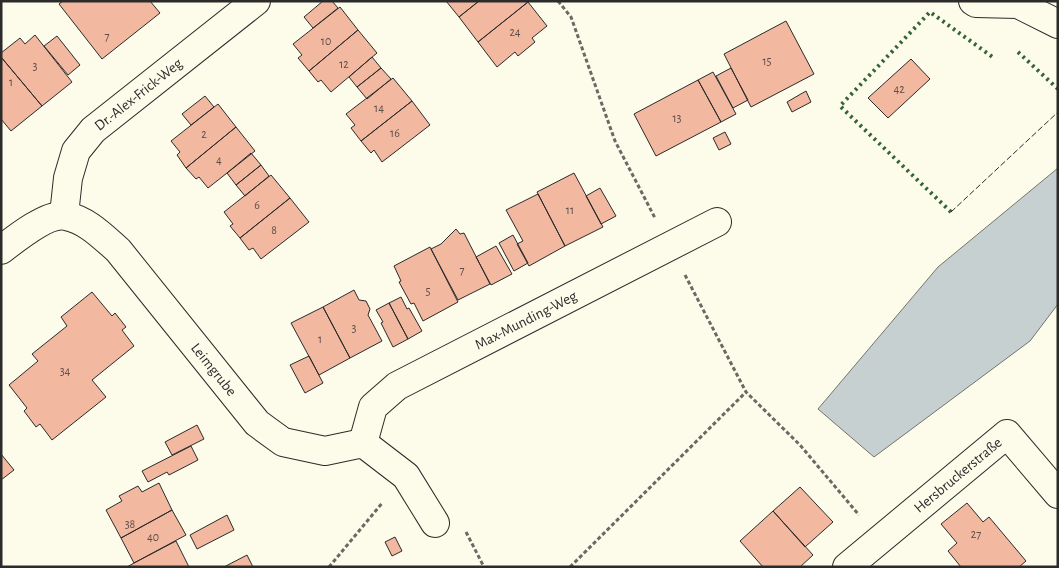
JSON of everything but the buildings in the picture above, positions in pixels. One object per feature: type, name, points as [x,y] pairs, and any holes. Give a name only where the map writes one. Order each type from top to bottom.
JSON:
[{"type":"street","name":"Dr.-Alex-Frick-Weg","points":[[64,215],[68,178],[76,151],[93,130],[256,1]]},
{"type":"street","points":[[972,1],[976,3],[1018,3],[1058,24]]},
{"type":"street","points":[[1,250],[45,220],[64,215]]},
{"type":"street","name":"Leimgrube","points":[[64,215],[80,220],[96,230],[118,250],[257,423],[283,442],[325,450],[362,443]]},
{"type":"street","name":"Max-Munding-Weg","points":[[362,443],[373,407],[397,386],[717,222]]},
{"type":"street","name":"Hersbruckerstraße","points":[[847,567],[1007,434],[1058,494]]},
{"type":"street","points":[[362,443],[406,476],[435,523]]},
{"type":"path","points":[[558,1],[571,18],[614,141],[746,392],[800,445],[880,540]]},
{"type":"path","points":[[570,567],[746,392]]},
{"type":"path","points":[[329,567],[406,476]]},
{"type":"shaded area","points":[[1058,168],[1058,304],[1030,341],[874,457],[818,409],[938,267]]},
{"type":"hedge","points":[[951,212],[840,106],[930,12],[994,58]]},
{"type":"hedge","points":[[1018,52],[1058,89]]},
{"type":"fence","points":[[951,212],[1058,112]]}]
